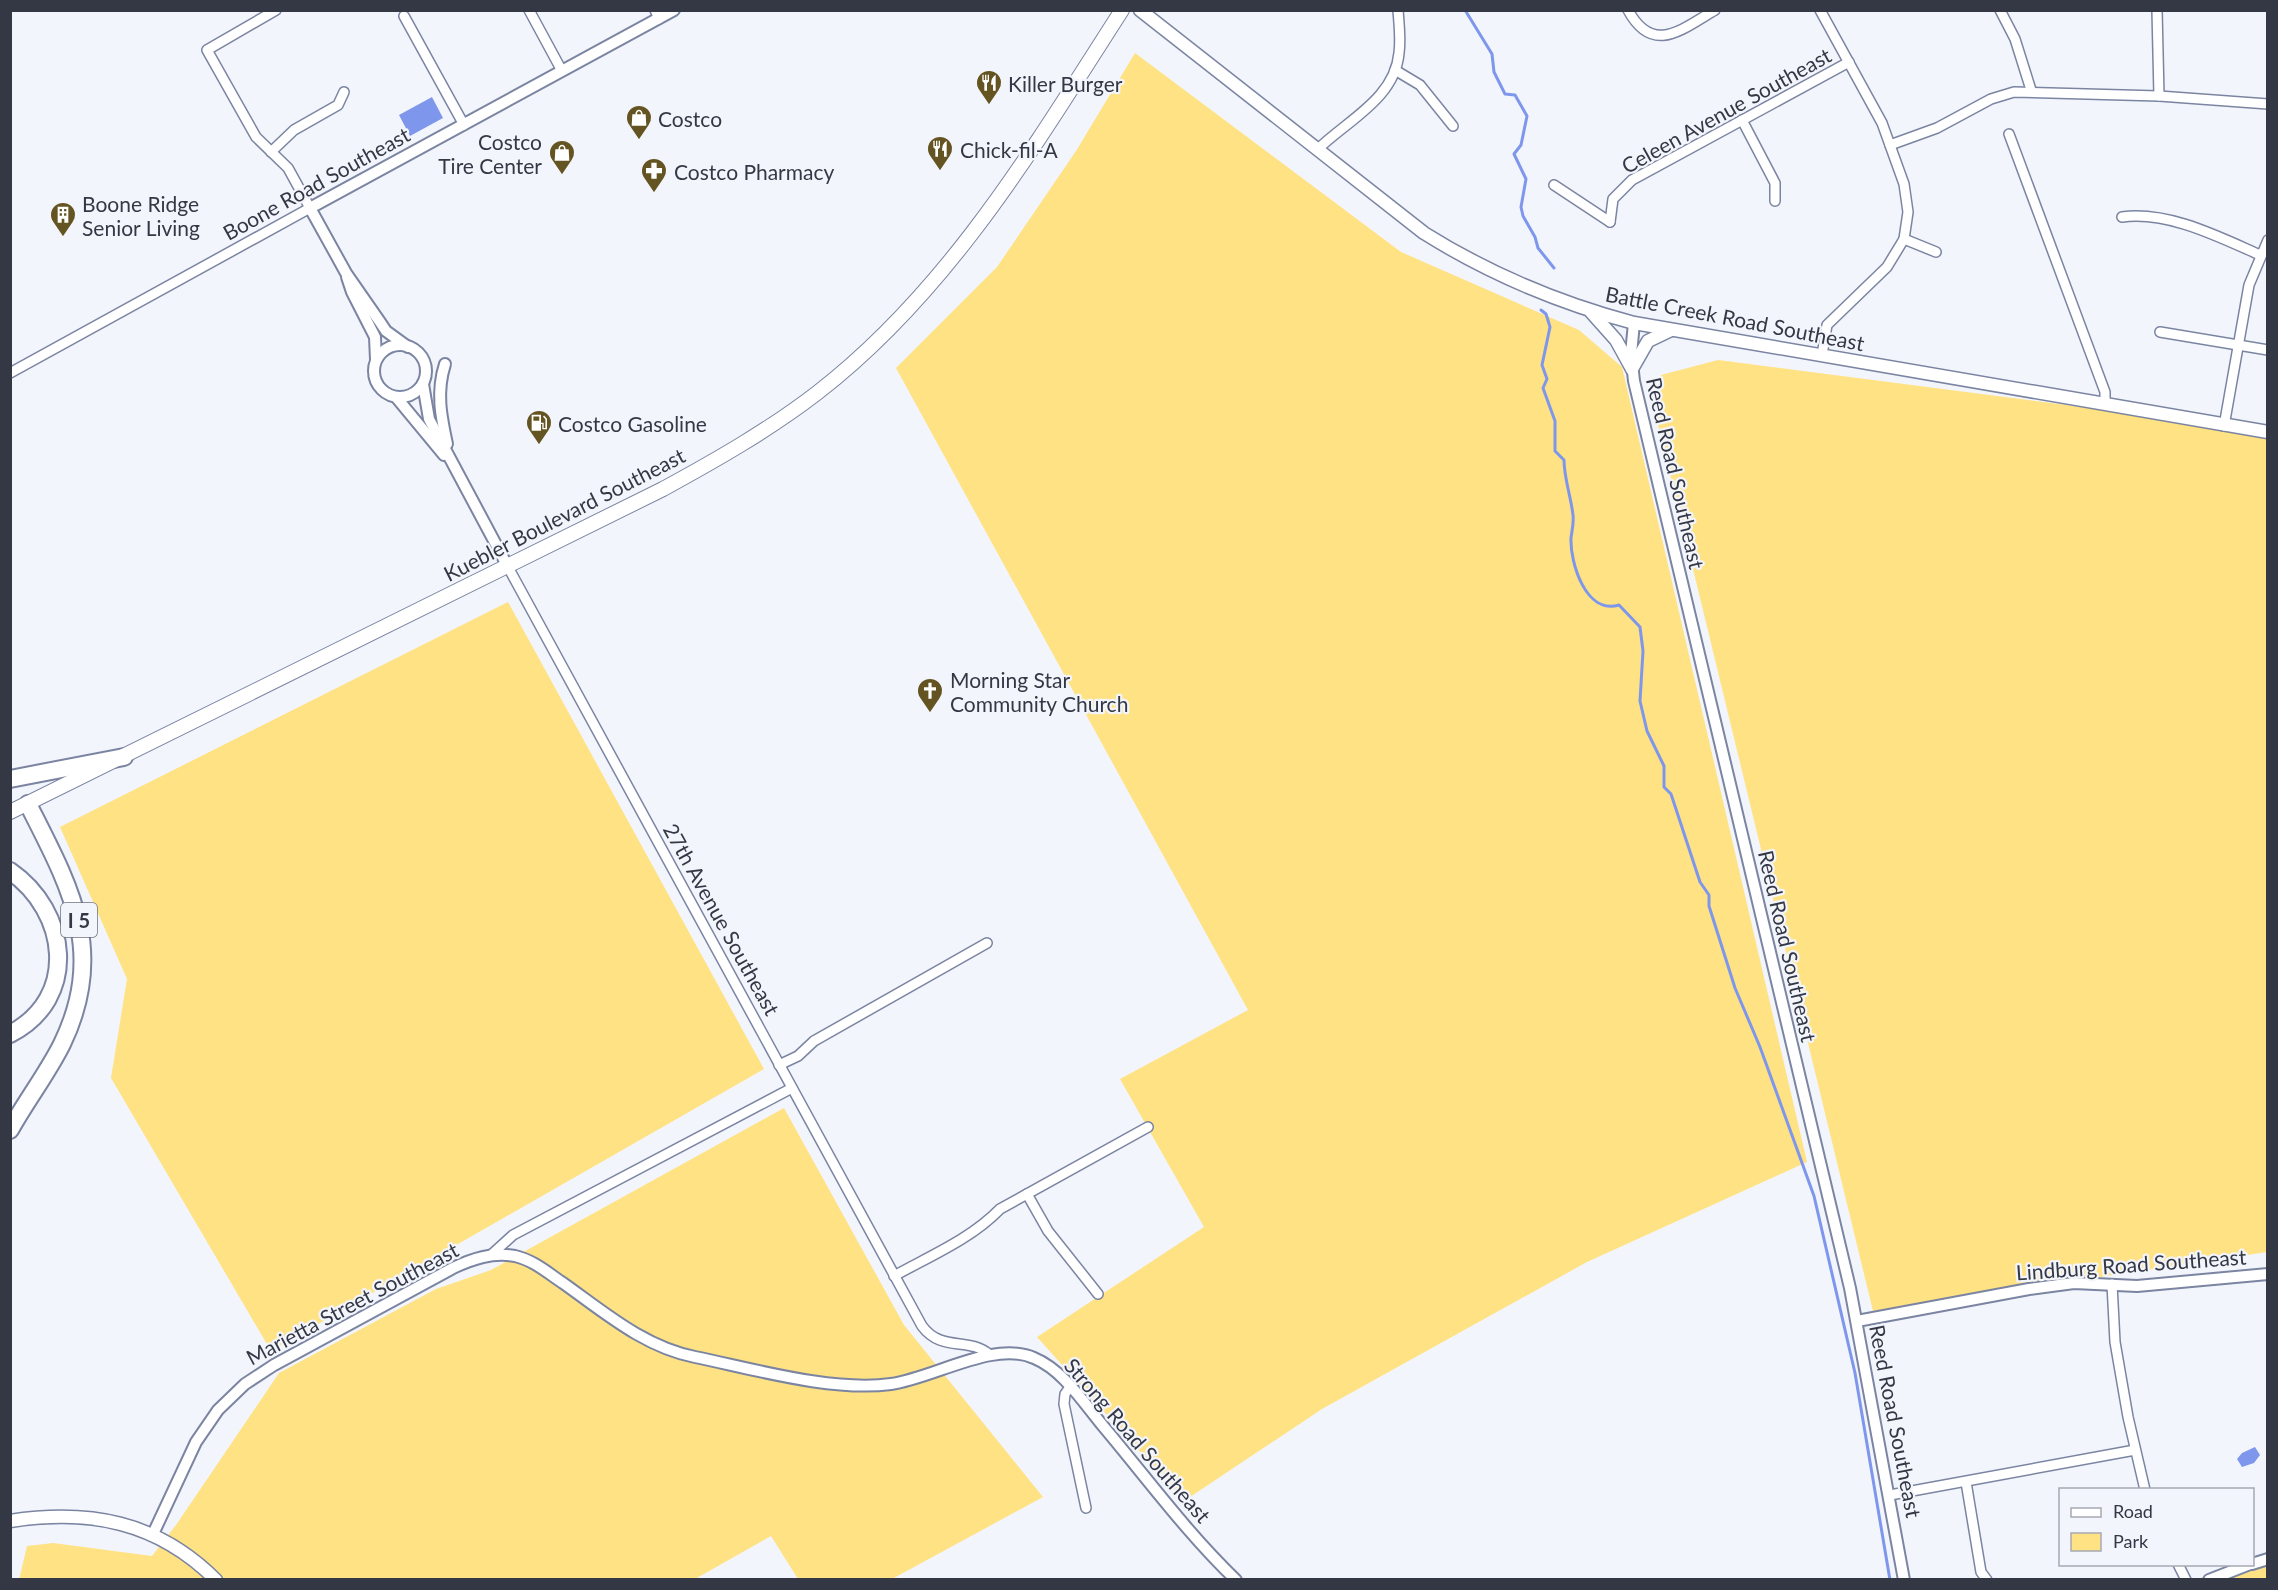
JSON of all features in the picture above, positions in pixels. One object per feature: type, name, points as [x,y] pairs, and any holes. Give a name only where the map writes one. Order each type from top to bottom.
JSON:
[{"type":"highway","points":[[10,779],[124,757]]},
{"type":"highway","name":"I 5","points":[[10,1130],[62,1044],[78,1000],[84,965],[81,930],[72,897],[28,804]]},
{"type":"highway","points":[[10,871],[27,883],[41,900],[52,919],[58,941],[53,985],[44,1004],[33,1018],[10,1034]]},
{"type":"main road","name":"Kuebler Boulevard Southeast","points":[[10,812],[663,489],[737,447],[785,416],[840,372],[911,305],[974,231],[1024,161],[1122,10]]},
{"type":"main road","name":"Battle Creek Road Southeast","points":[[1140,10],[1424,234],[1509,278],[1589,310],[1634,323],[2268,432]]},
{"type":"main road","points":[[1589,310],[1616,340],[1632,369]]},
{"type":"main road","points":[[1632,369],[1648,341],[1672,329]]},
{"type":"main road","points":[[10,1521],[61,1515],[98,1518],[153,1534],[191,1559],[216,1580]]},
{"type":"street","points":[[276,10],[207,50],[256,136],[288,168],[346,273],[387,331],[421,355],[425,363],[423,384],[412,395],[396,397],[382,390],[377,384],[374,376],[375,337],[352,292],[346,273]]},
{"type":"street","points":[[529,10],[562,71]]},
{"type":"street","name":"Boone Road Southeast","points":[[10,373],[562,71],[657,15],[674,10]]},
{"type":"street","points":[[1317,150],[1369,106],[1384,90],[1395,70],[1399,54],[1398,10]]},
{"type":"street","points":[[1628,10],[1641,29],[1650,34],[1665,36],[1715,10]]},
{"type":"street","points":[[1820,10],[1876,111],[1908,200],[1904,238],[1875,280],[1827,325],[1822,355]]},
{"type":"street","points":[[2000,10],[2015,39],[2031,90]]},
{"type":"street","points":[[2157,10],[2159,96]]},
{"type":"street","points":[[404,16],[464,124]]},
{"type":"street","name":"Celeen Avenue Southeast","points":[[1554,185],[1610,222],[1613,200],[1632,180],[1849,62]]},
{"type":"street","points":[[1395,70],[1420,85],[1453,126]]},
{"type":"street","points":[[1890,145],[1937,128],[2001,95],[2031,90],[2268,104]]},
{"type":"street","points":[[271,152],[294,130],[338,105],[344,92]]},
{"type":"street","points":[[1742,120],[1775,183],[1775,201]]},
{"type":"street","points":[[2009,134],[2105,393],[2105,404]]},
{"type":"street","points":[[2122,217],[2140,214],[2170,220],[2260,255]]},
{"type":"street","points":[[1904,238],[1936,252]]},
{"type":"street","points":[[2224,426],[2249,285],[2268,240]]},
{"type":"street","name":"Reed Road Southeast","points":[[1634,323],[1632,369],[1857,1321],[1904,1580]]},
{"type":"street","points":[[2160,332],[2268,350]]},
{"type":"street","points":[[376,360],[388,349],[408,347]]},
{"type":"street","points":[[446,364],[441,377],[439,405],[450,462]]},
{"type":"street","name":"27th Avenue Southeast","points":[[423,384],[429,419],[450,462],[928,1335],[943,1343],[980,1348],[990,1355]]},
{"type":"street","name":"27th Avenue Southeast","points":[[396,397],[450,462]]},
{"type":"street","points":[[779,1065],[798,1056],[814,1041],[987,943]]},
{"type":"street","name":"Marietta Street Southeast","points":[[153,1534],[196,1442],[218,1410],[244,1384],[453,1268],[491,1255],[513,1234],[792,1089]]},
{"type":"street","points":[[894,1276],[962,1239],[988,1222],[1000,1209],[1148,1127]]},
{"type":"street","points":[[1027,1194],[1048,1231],[1098,1294]]},
{"type":"street","name":"Strong Road Southeast","points":[[491,1255],[514,1256],[533,1263],[635,1334],[687,1356],[807,1378],[866,1386],[908,1381],[990,1355],[1016,1353],[1035,1358],[1051,1368],[1070,1387],[1189,1529],[1236,1580]]},
{"type":"street","name":"Lindburg Road Southeast","points":[[1857,1321],[2029,1289],[2074,1283],[2137,1286],[2268,1274]]},
{"type":"street","points":[[2112,1284],[2115,1342],[2144,1488]]},
{"type":"street","points":[[1070,1387],[1065,1394],[1064,1404],[1086,1508]]},
{"type":"street","points":[[1890,1495],[2135,1450]]},
{"type":"street","points":[[1966,1482],[1981,1572],[1987,1580]]},
{"type":"street","points":[[2179,1566],[2186,1580]]},
{"type":"street","points":[[2209,1580],[2246,1566]]},
{"type":"green space","points":[[1135,53],[1401,252],[1579,330],[1622,367],[1807,1162],[1587,1262],[1322,1409],[1184,1501],[1037,1337],[1204,1227],[1120,1079],[1248,1010],[896,368],[997,267],[1076,151]]},
{"type":"green space","points":[[1718,360],[2267,431],[2267,1252],[1873,1311],[1653,404],[1661,375]]},
{"type":"green space","points":[[508,602],[764,1069],[271,1351],[111,1078],[127,979],[60,827]]},
{"type":"green space","points":[[784,1108],[904,1325],[1043,1497],[892,1579],[798,1579],[771,1536],[695,1579],[19,1580],[27,1546],[53,1543],[152,1556],[176,1525],[279,1373],[436,1289],[491,1270]]},
{"type":"green space","points":[[2267,1559],[2267,1579],[2209,1580],[2248,1566],[2254,1566],[2254,1564]]},
{"type":"water","points":[[432,97],[443,118],[410,136],[399,115]]},
{"type":"water","points":[[2255,1447],[2260,1455],[2254,1463],[2242,1467],[2237,1459],[2242,1453]]},
{"type":"waterway","points":[[1465,10],[1492,54],[1494,72],[1505,94],[1515,95],[1527,116],[1521,145],[1514,154],[1526,179],[1521,207],[1538,248],[1554,268]]},
{"type":"waterway","points":[[1541,310],[1546,314],[1550,327],[1542,365],[1547,379],[1543,388],[1555,421],[1555,451],[1564,460],[1573,515],[1571,538],[1573,560],[1582,585],[1589,595],[1597,602],[1607,606],[1619,605],[1640,627],[1643,651],[1640,701],[1647,731],[1664,766],[1664,787],[1671,794],[1700,882],[1709,895],[1709,906],[1735,988],[1760,1047],[1814,1196],[1855,1373],[1890,1580]]},
{"type":"place","name":"Killer Burger","points":[[989,106]]},
{"type":"place","name":"Costco","points":[[639,141]]},
{"type":"place","name":"Chick-fil-A","points":[[940,172]]},
{"type":"place","name":"Costco Tire Center","points":[[562,176]]},
{"type":"place","name":"Costco Pharmacy","points":[[654,194]]},
{"type":"place","name":"Boone Ridge Senior Living","points":[[63,238]]},
{"type":"place","name":"Costco Gasoline","points":[[539,446]]},
{"type":"place","name":"Morning Star Community Church","points":[[930,714]]}]
